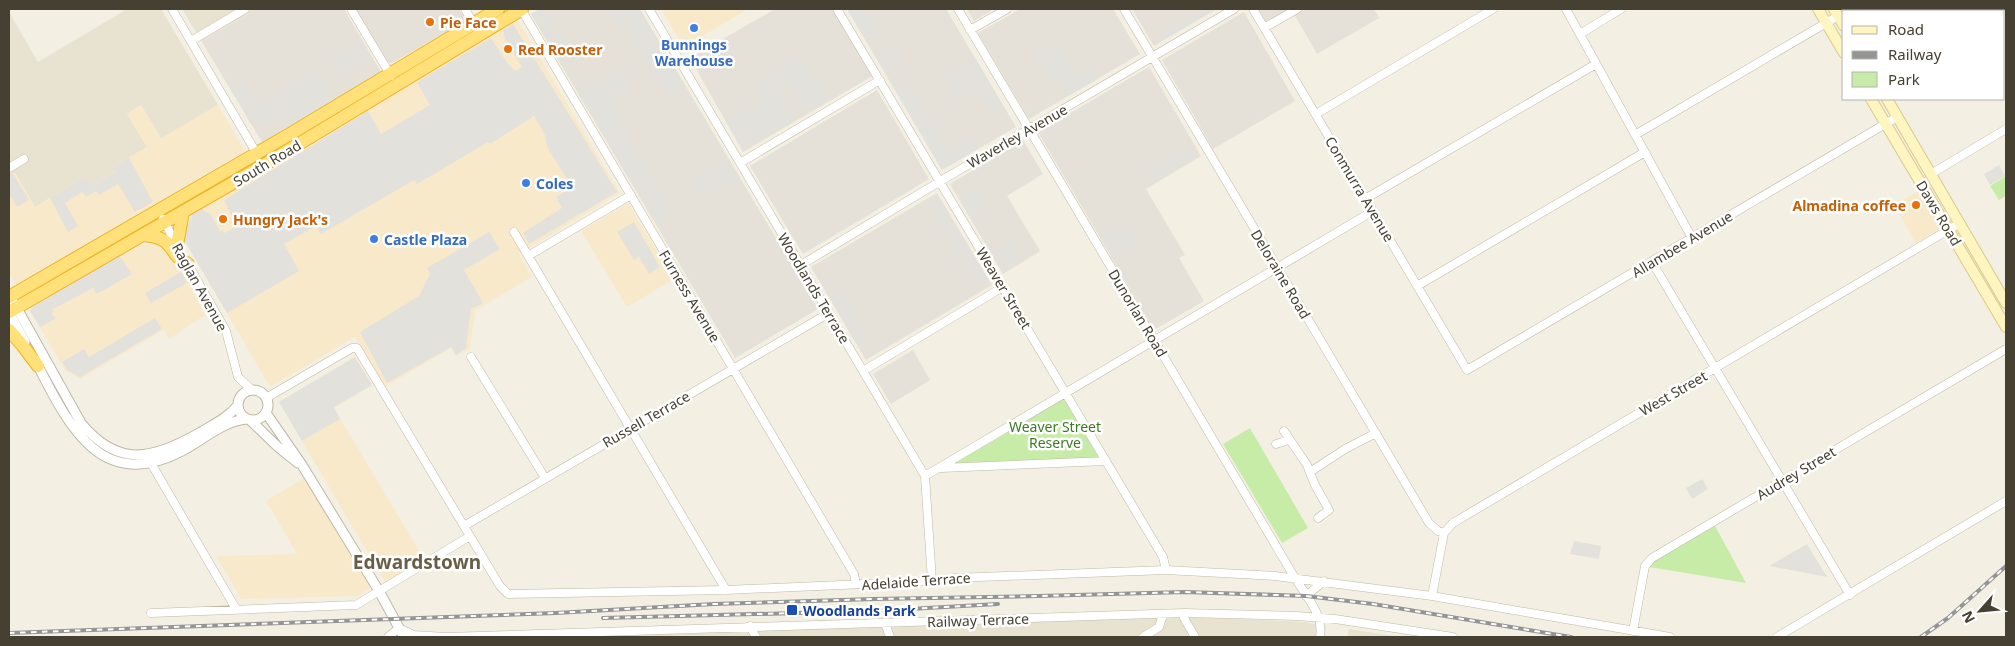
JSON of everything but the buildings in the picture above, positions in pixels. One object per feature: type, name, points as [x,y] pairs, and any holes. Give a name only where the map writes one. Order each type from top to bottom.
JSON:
[{"type":"highway","name":"South Road","points":[[11,311],[264,166],[473,23],[498,9]]},
{"type":"highway","name":"South Road","points":[[9,296],[157,210],[521,9]]},
{"type":"highway","points":[[177,245],[177,234],[183,212]]},
{"type":"highway","points":[[144,235],[164,239],[181,261],[188,264]]},
{"type":"highway","points":[[9,330],[38,366]]},
{"type":"main road","points":[[1818,9],[1842,50]]},
{"type":"main road","name":"Daws Road","points":[[1872,100],[2006,327]]},
{"type":"main road","name":"Daws Road","points":[[1888,100],[2006,302]]},
{"type":"street","points":[[172,9],[257,154]]},
{"type":"street","points":[[191,41],[245,9]]},
{"type":"street","points":[[351,9],[393,78]]},
{"type":"street","points":[[465,9],[473,23]]},
{"type":"street","name":"Furness Avenue","points":[[521,9],[854,574],[856,584]]},
{"type":"street","name":"Woodlands Terrace","points":[[649,9],[925,476],[932,581]]},
{"type":"street","name":"Weaver Street","points":[[837,9],[1163,557],[1166,570]]},
{"type":"street","name":"Dunorlan Road","points":[[958,9],[1319,618]]},
{"type":"street","points":[[970,30],[1007,9]]},
{"type":"street","name":"Deloraine Road","points":[[1124,9],[1429,522],[1438,531],[1444,533]]},
{"type":"street","name":"Waverley Avenue","points":[[801,265],[940,181],[1234,9]]},
{"type":"street","name":"Conmurra Avenue","points":[[1253,9],[1467,370]]},
{"type":"street","points":[[1264,28],[1297,9]]},
{"type":"street","points":[[1316,114],[1493,9]]},
{"type":"street","points":[[1566,9],[1692,238]]},
{"type":"street","points":[[1580,34],[1621,9]]},
{"type":"street","points":[[1635,135],[1839,17]]},
{"type":"street","points":[[1365,199],[1596,64]]},
{"type":"street","points":[[740,163],[880,80]]},
{"type":"street","name":"Allambee Avenue","points":[[1467,370],[1897,117]]},
{"type":"street","points":[[1931,174],[2006,129]]},
{"type":"street","points":[[1417,286],[1644,152]]},
{"type":"street","points":[[9,168],[24,159]]},
{"type":"street","points":[[528,256],[631,195]]},
{"type":"street","name":"Raglan Avenue","points":[[157,210],[226,331],[238,377],[252,390]]},
{"type":"street","points":[[925,476],[1373,211]]},
{"type":"street","name":"West Street","points":[[1444,533],[1460,519],[1960,223]]},
{"type":"street","points":[[514,232],[726,590]]},
{"type":"street","points":[[1652,262],[1850,595]]},
{"type":"street","points":[[863,371],[1003,287]]},
{"type":"street","points":[[9,296],[11,311],[38,366],[70,423],[97,452],[117,461],[137,464],[148,459],[167,450],[228,415],[238,404],[242,395],[252,390],[259,392],[266,398],[268,406],[266,413],[258,420],[229,424],[183,451],[162,460],[148,459],[114,450],[99,442],[90,434],[11,311]]},
{"type":"street","name":"Russell Terrace","points":[[464,526],[829,313]]},
{"type":"street","points":[[151,613],[356,605],[470,536],[357,348],[352,348],[266,398]]},
{"type":"street","name":"Audrey Street","points":[[1632,630],[1645,566],[1652,558],[2006,349]]},
{"type":"street","points":[[472,357],[545,478]]},
{"type":"street","points":[[238,404],[240,412],[284,453],[302,465]]},
{"type":"street","points":[[266,413],[302,465],[379,591],[404,637]]},
{"type":"street","points":[[1284,431],[1299,451],[1310,472],[1314,485],[1329,510],[1318,518]]},
{"type":"street","points":[[1310,472],[1345,449],[1376,433]]},
{"type":"street","points":[[1276,444],[1289,440]]},
{"type":"street","points":[[148,459],[236,609]]},
{"type":"street","points":[[939,468],[1106,461]]},
{"type":"street","points":[[1777,637],[2006,501]]},
{"type":"street","points":[[1432,596],[1444,533]]},
{"type":"street","name":"Adelaide Terrace","points":[[470,536],[500,586],[508,594],[726,590],[932,581],[954,578],[1166,570],[1324,581],[1432,596],[1670,637]]},
{"type":"street","points":[[1306,596],[1324,581]]},
{"type":"street","points":[[1184,613],[1184,618],[1195,637]]},
{"type":"street","name":"Railway Terrace","points":[[399,628],[414,635],[433,636],[639,634],[750,626],[1184,613],[1319,618],[1453,637]]},
{"type":"street","points":[[1143,637],[1159,627],[1163,615]]},
{"type":"street","points":[[1319,618],[1321,627],[1320,637]]},
{"type":"street","points":[[885,623],[890,637]]},
{"type":"street","points":[[750,626],[756,637]]},
{"type":"street","points":[[388,637],[399,628]]},
{"type":"shaded area","points":[[127,9],[161,9],[218,105],[161,139],[141,105],[127,114],[147,147],[114,167],[117,171],[95,184],[86,183],[83,178],[35,207],[15,173],[9,176],[9,12],[38,62]]},
{"type":"shaded area","points":[[182,9],[258,9],[202,42]]},
{"type":"shaded area","points":[[258,9],[344,9],[381,72],[262,142],[202,42]]},
{"type":"shaded area","points":[[356,9],[459,9],[466,21],[390,63]]},
{"type":"shaded area","points":[[540,9],[640,9],[818,309],[735,358],[531,14]]},
{"type":"shaded area","points":[[540,9],[545,9],[573,56],[560,63],[531,14]]},
{"type":"shaded area","points":[[608,9],[637,9],[639,12],[617,25]]},
{"type":"shaded area","name":"Bunnings Warehouse","points":[[661,9],[748,9],[684,47]]},
{"type":"shaded area","points":[[775,9],[834,9],[874,75],[743,152],[690,58]]},
{"type":"shaded area","points":[[847,9],[946,9],[1016,127],[942,170]]},
{"type":"shaded area","points":[[847,9],[867,9],[882,35],[868,44]]},
{"type":"shaded area","points":[[967,9],[994,9],[974,21]]},
{"type":"shaded area","points":[[1020,9],[1113,9],[1140,54],[1029,119],[978,33]]},
{"type":"shaded area","points":[[1132,9],[1217,9],[1154,46]]},
{"type":"shaded area","points":[[1199,9],[1215,9],[1166,38],[1163,33],[1200,11]]},
{"type":"shaded area","points":[[1258,9],[1288,9],[1265,22]]},
{"type":"shaded area","points":[[1303,9],[1374,9],[1379,18],[1317,54],[1294,14]]},
{"type":"shaded area","points":[[460,11],[463,17],[461,24],[443,34],[437,24]]},
{"type":"shaded area","points":[[1244,12],[1295,101],[1213,149],[1162,60]]},
{"type":"shaded area","points":[[640,13],[683,86],[667,96],[650,66],[654,63],[650,65],[625,22]]},
{"type":"shaded area","points":[[517,19],[620,193],[519,254],[532,277],[475,311],[470,348],[456,356],[451,348],[385,387],[355,337],[270,387],[183,238],[193,212]]},
{"type":"shaded area","points":[[513,24],[617,192],[529,244],[523,233],[562,208],[556,197],[572,187],[547,147],[545,135],[534,116],[490,144],[488,142],[417,184],[414,180],[321,234],[316,226],[284,244],[299,271],[227,313],[183,238],[193,212],[202,209],[211,215],[220,231],[222,230],[225,233],[237,226],[224,200],[368,111],[381,134],[430,105],[417,82],[491,38],[505,60],[515,71],[522,67],[505,39],[503,30]]},
{"type":"shaded area","points":[[361,40],[370,55],[339,74],[330,59]]},
{"type":"shaded area","points":[[1057,43],[1079,77],[1092,70],[1098,79],[1070,95],[1060,78],[1053,82],[1046,71],[1042,73],[1033,57]]},
{"type":"shaded area","points":[[893,45],[903,64],[886,74],[875,55]]},
{"type":"shaded area","points":[[798,57],[804,67],[809,65],[812,71],[778,91],[795,119],[744,149],[726,121],[765,98],[756,82]]},
{"type":"shaded area","points":[[976,59],[1002,104],[989,111],[976,89],[955,101],[941,78]]},
{"type":"shaded area","points":[[1149,67],[1201,156],[1146,189],[1185,255],[1179,258],[1204,301],[1154,330],[1038,132]]},
{"type":"shaded area","points":[[623,70],[631,84],[608,98],[625,129],[607,140],[590,108],[587,109],[579,95]]},
{"type":"shaded area","points":[[314,71],[332,101],[296,122],[279,92]]},
{"type":"shaded area","points":[[812,72],[827,99],[807,111],[791,84]]},
{"type":"shaded area","points":[[906,81],[947,151],[973,137],[979,148],[942,170],[894,88]]},
{"type":"shaded area","points":[[246,82],[259,104],[245,112],[232,90]]},
{"type":"shaded area","points":[[877,90],[929,179],[803,254],[750,166]]},
{"type":"shaded area","points":[[278,95],[287,110],[266,123],[262,116],[250,123],[245,114]]},
{"type":"shaded area","points":[[141,105],[161,138],[218,105],[245,151],[17,286],[9,273],[9,176],[15,173],[35,207],[83,178],[87,183],[92,179],[95,184],[116,172],[114,166],[147,147],[127,114]]},
{"type":"shaded area","points":[[624,132],[672,215],[657,224],[607,142]]},
{"type":"shaded area","points":[[1023,140],[1043,174],[1007,196],[1040,251],[1003,274],[950,184]]},
{"type":"shaded area","points":[[1192,146],[1197,156],[1153,183],[1147,172]]},
{"type":"shaded area","points":[[129,158],[153,202],[135,212],[118,184],[99,195],[96,191],[86,197],[82,192],[65,203],[78,226],[68,232],[50,198],[83,178],[87,183],[92,179],[95,184],[116,172],[114,166]]},
{"type":"shaded area","points":[[727,161],[736,176],[701,197],[693,181]]},
{"type":"shaded area","points":[[1999,165],[2005,176],[1990,185],[1984,174]]},
{"type":"shaded area","points":[[13,174],[29,200],[17,207],[9,194],[9,176]]},
{"type":"shaded area","points":[[975,189],[986,208],[971,217],[960,199]]},
{"type":"shaded area","points":[[1920,190],[1940,224],[1940,229],[1916,243],[1894,205]]},
{"type":"shaded area","points":[[937,193],[992,285],[866,360],[811,267]]},
{"type":"shaded area","points":[[937,195],[989,282],[977,288],[973,281],[976,279],[974,275],[969,277],[961,261],[959,262],[953,252],[957,250],[950,239],[947,241],[937,221],[935,221],[939,219],[935,214],[938,212],[930,198]]},
{"type":"shaded area","points":[[628,203],[674,279],[627,307],[581,231]]},
{"type":"shaded area","points":[[634,222],[660,267],[649,274],[639,257],[634,260],[617,232]]},
{"type":"shaded area","points":[[1109,225],[1116,234],[1128,227],[1137,244],[1113,258],[1098,232]]},
{"type":"shaded area","points":[[489,232],[500,249],[464,270],[483,303],[471,309],[466,348],[456,355],[451,347],[387,383],[360,332],[419,296],[430,274],[427,268]]},
{"type":"shaded area","points":[[155,242],[175,254],[205,315],[169,339],[164,330],[80,379],[65,370],[30,311],[32,307],[134,246]]},
{"type":"shaded area","points":[[1009,244],[1019,260],[1003,270],[993,253]]},
{"type":"shaded area","points":[[119,255],[132,274],[97,294],[93,288],[53,309],[52,315],[56,318],[40,327],[30,311],[32,307]]},
{"type":"shaded area","points":[[181,272],[187,283],[151,303],[145,293]]},
{"type":"shaded area","points":[[841,292],[867,337],[856,344],[830,298]]},
{"type":"shaded area","points":[[155,318],[162,329],[80,377],[67,370],[62,362],[84,349],[89,357]]},
{"type":"shaded area","points":[[913,350],[930,380],[891,404],[873,374]]},
{"type":"shaded area","points":[[355,357],[372,385],[334,408],[424,559],[385,582],[279,402]]},
{"type":"shaded area","points":[[355,357],[372,385],[334,407],[340,419],[302,441],[279,402]]},
{"type":"shaded area","points":[[306,477],[371,588],[358,596],[241,599],[216,556],[297,554],[266,501]]},
{"type":"shaded area","points":[[1702,479],[1708,489],[1692,499],[1686,488]]},
{"type":"shaded area","points":[[1574,541],[1601,546],[1599,559],[1570,554]]},
{"type":"shaded area","points":[[1807,544],[1827,577],[1769,566]]},
{"type":"shaded area","points":[[1196,617],[1306,622],[1326,627],[1324,637],[538,637]]},
{"type":"shaded area","points":[[1349,629],[1400,637],[1347,637]]},
{"type":"green space","points":[[2006,176],[2006,196],[1999,200],[1990,186]]},
{"type":"green space","name":"Weaver Street Reserve","points":[[1064,399],[1099,458],[954,464]]},
{"type":"green space","points":[[1250,428],[1308,528],[1282,543],[1223,444]]},
{"type":"green space","points":[[1715,526],[1746,583],[1649,567],[1653,561]]},
{"type":"railway","points":[[1921,637],[1948,618],[2006,566]]},
{"type":"railway","points":[[9,633],[556,613],[714,604],[1185,592],[1306,596],[1373,604],[1571,637]]},
{"type":"railway","points":[[603,618],[874,611],[998,604]]},
{"type":"place","name":"Pie Face","points":[[430,22]]},
{"type":"place","name":"Bunnings Warehouse","points":[[694,28]]},
{"type":"place","name":"Red Rooster","points":[[508,49]]},
{"type":"place","name":"Coles","points":[[526,183]]},
{"type":"place","name":"Almadina coffee","points":[[1916,205]]},
{"type":"place","name":"Hungry Jack's","points":[[223,219]]},
{"type":"place","name":"Castle Plaza","points":[[374,239]]},
{"type":"place","name":"Woodlands Park","points":[[792,610]]},
{"type":"district","name":"Edwardstown","points":[[417,562]]}]
